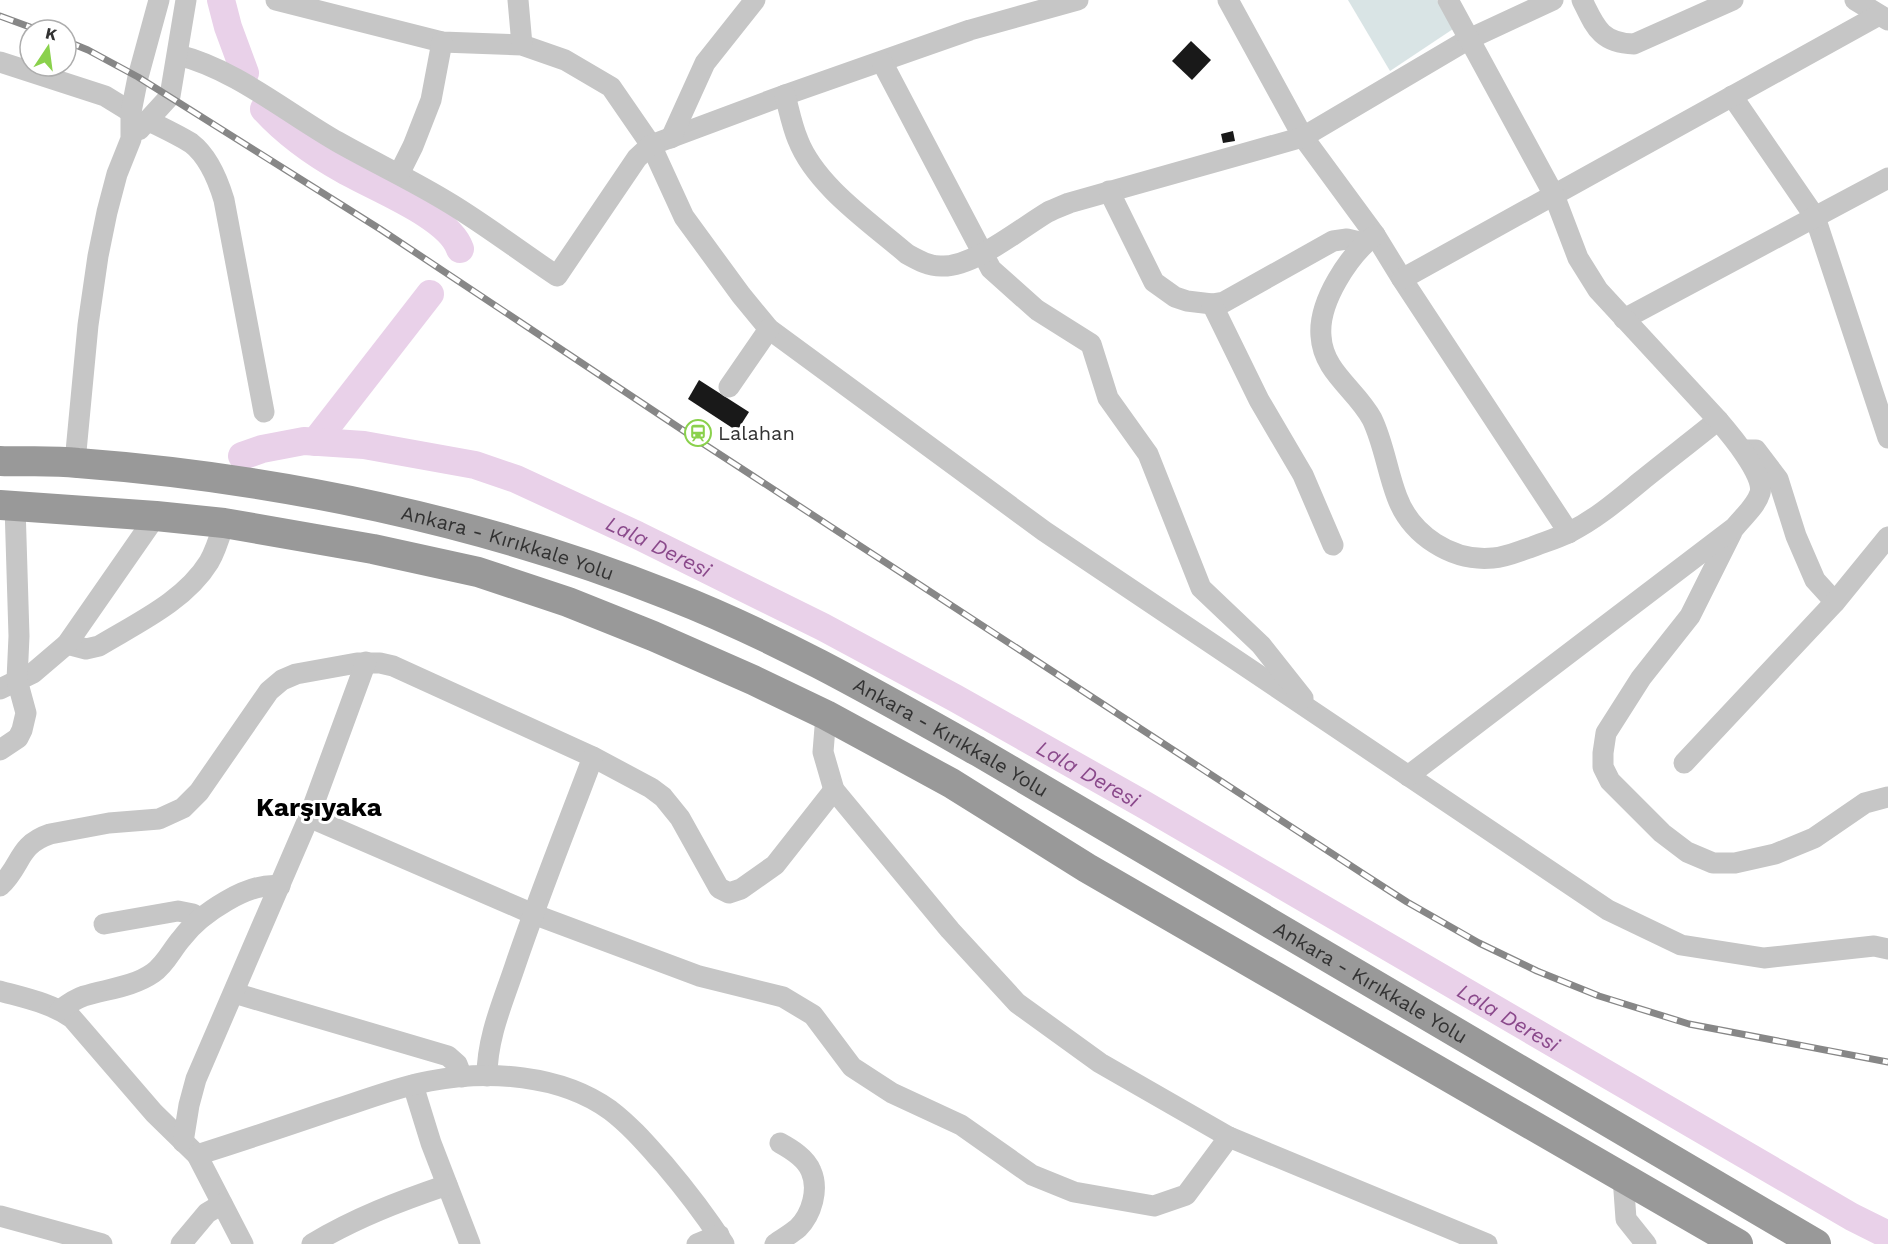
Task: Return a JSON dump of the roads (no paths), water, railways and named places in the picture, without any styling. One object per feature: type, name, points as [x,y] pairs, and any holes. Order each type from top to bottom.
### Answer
[{"type":"highway","name":"Ankara - Kırıkkale Yolu","points":[[0,461],[75,462],[173,472],[289,489],[386,509],[485,534],[582,563],[670,595],[759,634],[859,684],[979,752],[1816,1244]]},
{"type":"highway","name":"Ankara - Kırıkkale Yolu","points":[[7,506],[224,523],[374,549],[478,572],[568,602],[753,680],[826,715],[951,783],[1087,868],[1738,1244]]},
{"type":"street","points":[[75,462],[88,325],[98,256],[117,174],[140,116],[138,76],[159,0]]},
{"type":"street","points":[[140,116],[170,96],[186,0]]},
{"type":"street","points":[[276,0],[442,42],[522,45],[565,60],[610,87],[661,141],[684,217],[769,329],[1044,531],[1608,910],[1682,945],[1764,958],[1874,946],[1888,949]]},
{"type":"street","points":[[518,0],[522,45]]},
{"type":"street","points":[[661,141],[705,63],[755,0]]},
{"type":"street","points":[[178,55],[221,70],[338,142],[452,205],[557,276],[637,158],[661,141],[970,30],[1078,0]]},
{"type":"street","points":[[1228,0],[1303,137],[1370,239],[1402,279],[1569,533]]},
{"type":"street","points":[[1408,776],[1735,527],[1756,503],[1761,489],[1756,473],[1718,420],[1598,290],[1578,258],[1554,195],[1448,0]]},
{"type":"street","points":[[785,95],[798,141],[823,179],[838,195],[907,254],[919,261],[952,266],[983,253],[1050,211],[1069,203],[1303,137],[1469,39],[1553,0]]},
{"type":"street","points":[[1582,0],[1597,30],[1606,38],[1620,44],[1634,44],[1733,0]]},
{"type":"street","points":[[1855,0],[1884,17]]},
{"type":"street","points":[[1402,279],[1732,96],[1884,17]]},
{"type":"street","points":[[399,174],[413,146],[430,100],[442,42]]},
{"type":"street","points":[[0,62],[105,96],[192,144],[202,156],[216,178],[224,200],[264,412]]},
{"type":"street","points":[[882,62],[991,269],[1037,310],[1090,344],[1108,398],[1148,454],[1201,588],[1261,645],[1314,713]]},
{"type":"street","points":[[1732,96],[1815,217],[1888,438]]},
{"type":"street","points":[[1624,319],[1888,178]]},
{"type":"street","points":[[1108,191],[1154,282],[1181,299],[1199,304],[1224,302],[1333,242],[1347,239],[1370,239]]},
{"type":"street","points":[[1370,239],[1351,257],[1340,275],[1324,312],[1320,335],[1324,356],[1334,373],[1348,387],[1371,419],[1385,451],[1396,496],[1404,512],[1418,530],[1434,543],[1452,552],[1471,557],[1491,558],[1507,556],[1569,533],[1603,512],[1718,420]]},
{"type":"street","points":[[1212,304],[1259,400],[1303,476],[1333,545]]},
{"type":"street","points":[[729,387],[769,329]]},
{"type":"street","points":[[1741,450],[1756,450],[1778,479],[1796,536],[1815,580],[1835,602]]},
{"type":"street","points":[[0,750],[18,738],[26,713],[9,684],[19,624],[7,506]]},
{"type":"street","points":[[9,684],[33,673],[67,644],[156,516]]},
{"type":"street","points":[[67,644],[86,649],[99,646],[173,599],[209,562],[224,523]]},
{"type":"street","points":[[1735,527],[1690,616],[1641,678],[1606,733],[1603,767],[1610,781],[1662,833],[1687,852],[1713,863],[1736,863],[1775,854],[1814,838],[1864,803],[1888,797]]},
{"type":"street","points":[[1684,763],[1835,602],[1888,537]]},
{"type":"street","points":[[0,886],[14,870],[26,848],[40,837],[109,823],[159,819],[183,807],[199,792],[269,691],[282,680],[296,674],[366,662],[393,666],[593,757],[645,784],[663,797],[680,818],[720,888],[729,893],[738,891],[775,865],[834,790]]},
{"type":"street","points":[[190,1149],[189,1105],[196,1079],[309,817],[366,662]]},
{"type":"street","points":[[826,715],[823,752],[834,790],[950,930],[1017,1003],[1100,1063],[1229,1137],[1487,1244]]},
{"type":"street","points":[[487,1076],[492,1032],[533,914],[593,757]]},
{"type":"street","points":[[309,817],[533,914],[699,976],[783,997],[813,1015],[852,1067],[892,1093],[962,1125],[1032,1175],[1074,1192],[1154,1206],[1186,1194],[1229,1137]]},
{"type":"street","points":[[60,1010],[84,996],[148,977],[164,963],[181,938],[200,919],[226,901],[264,886],[280,886]]},
{"type":"street","points":[[104,924],[178,911],[186,911],[200,919]]},
{"type":"street","points":[[0,991],[60,1010],[72,1018],[154,1113],[190,1149],[243,1244]]},
{"type":"street","points":[[234,993],[447,1056],[457,1064],[462,1077]]},
{"type":"street","points":[[190,1149],[413,1084],[487,1076],[553,1084],[577,1092],[608,1109],[636,1132],[692,1197],[721,1240],[697,1244]]},
{"type":"street","points":[[413,1084],[431,1143],[470,1244]]},
{"type":"street","points":[[775,1244],[797,1229],[804,1221],[813,1202],[814,1192],[811,1170],[799,1156],[780,1143]]},
{"type":"street","points":[[1623,1177],[1626,1219],[1646,1244]]},
{"type":"street","points":[[312,1244],[353,1221],[391,1204],[447,1185]]},
{"type":"street","points":[[182,1244],[207,1213],[222,1204]]},
{"type":"street","points":[[0,1216],[102,1244]]},
{"type":"waterway","points":[[221,0],[245,73]]},
{"type":"waterway","points":[[264,109],[291,135],[322,157],[427,214],[442,225],[460,249]]},
{"type":"waterway","points":[[315,442],[430,294]]},
{"type":"waterway","name":"Lala Deresi","points":[[242,456],[262,449],[304,441],[364,445],[475,465],[516,479],[637,535],[823,627],[955,698],[1143,804],[1852,1217],[1888,1235]]},
{"type":"railway","points":[[0,16],[18,23]]},
{"type":"railway","points":[[78,46],[138,77],[380,229],[690,435],[1365,875],[1479,943],[1537,971],[1599,996],[1689,1024],[1888,1062]]},
{"type":"place","name":"Lalahan","points":[[698,433]]},
{"type":"district","name":"Karşıyaka","points":[[319,807]]}]
